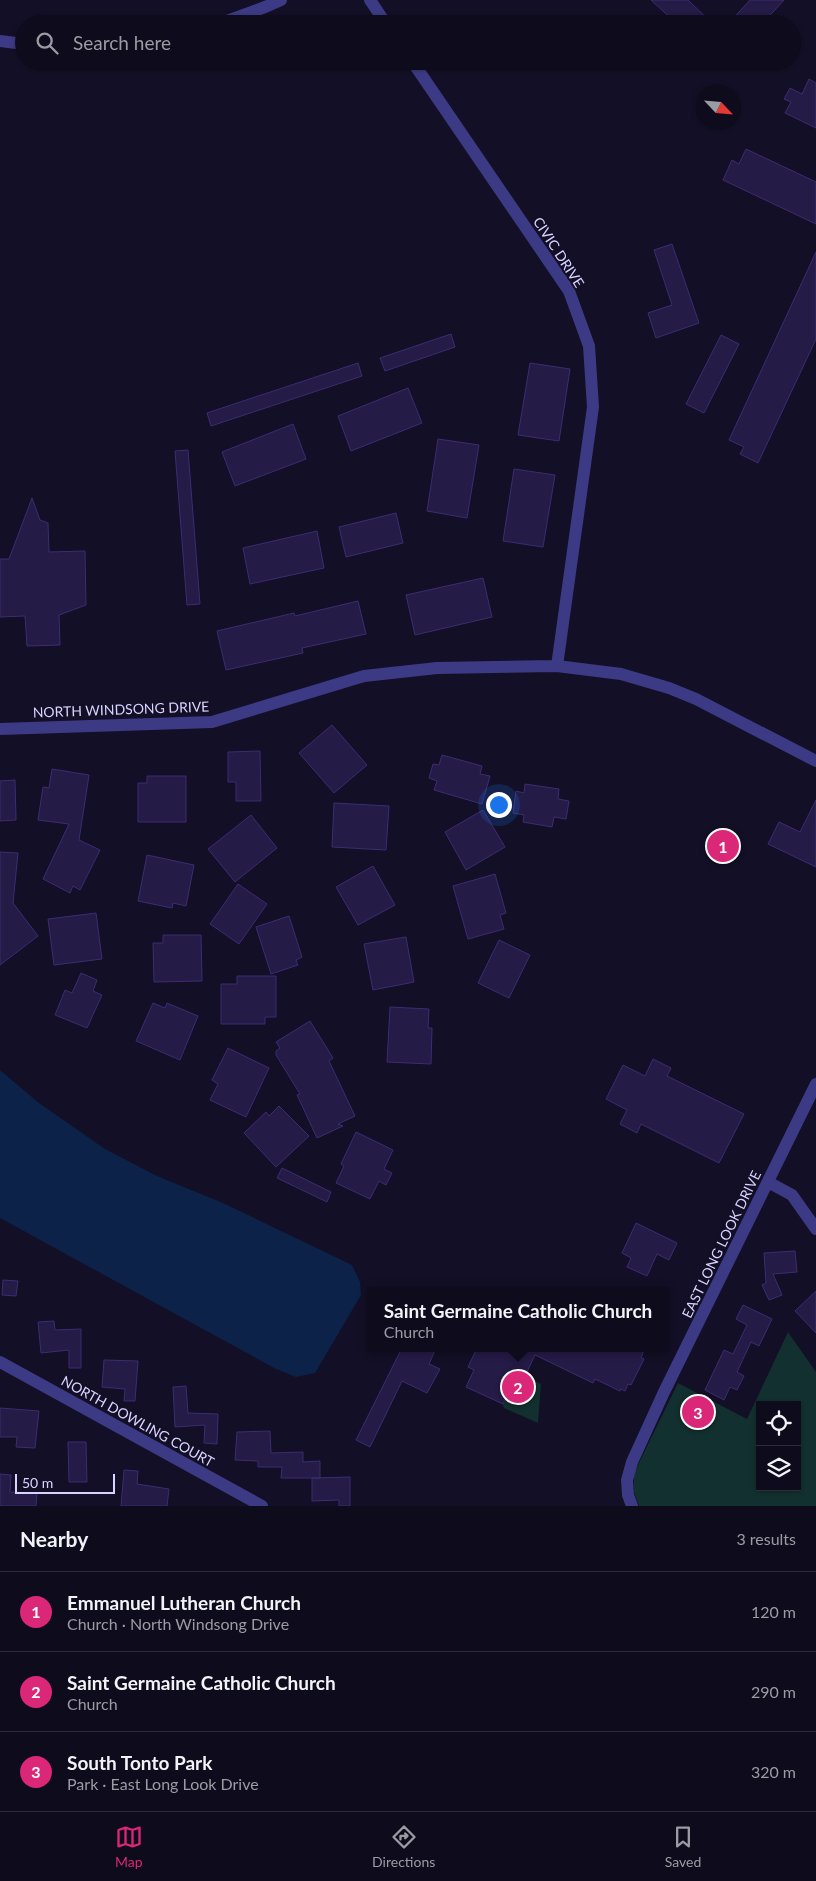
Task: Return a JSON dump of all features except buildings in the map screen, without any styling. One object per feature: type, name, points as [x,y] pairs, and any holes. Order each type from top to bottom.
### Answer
[{"type":"street","points":[[245,15],[281,0]]},
{"type":"street","points":[[370,0],[380,15]]},
{"type":"street","points":[[0,41],[15,43]]},
{"type":"street","name":"CIVIC DRIVE","points":[[418,70],[570,291],[590,346],[593,407],[557,666]]},
{"type":"street","name":"NORTH WINDSONG DRIVE","points":[[0,729],[212,722],[364,676],[437,668],[557,666],[621,674],[669,688],[696,699],[816,761]]},
{"type":"street","name":"EAST LONG LOOK DRIVE","points":[[632,1506],[628,1486],[632,1462],[664,1392],[816,1084]]},
{"type":"street","points":[[768,1182],[792,1195],[816,1229]]},
{"type":"street","name":"NORTH DOWLING COURT","points":[[0,1362],[262,1506]]},
{"type":"green space","points":[[788,1332],[816,1372],[816,1506],[639,1506],[634,1492],[634,1473],[678,1383],[747,1419]]},
{"type":"green space","points":[[526,1376],[541,1384],[538,1423],[504,1408],[503,1405],[508,1394],[515,1397]]},
{"type":"water","points":[[0,1070],[39,1103],[105,1149],[157,1176],[223,1203],[352,1265],[360,1282],[361,1295],[315,1373],[296,1377],[276,1369],[0,1218]]},
{"type":"place","name":"Emmanuel Lutheran Church","points":[[723,846]]},
{"type":"place","name":"Saint Germaine Catholic Church","points":[[518,1387]]},
{"type":"place","name":"South Tonto Park","points":[[698,1412]]}]
